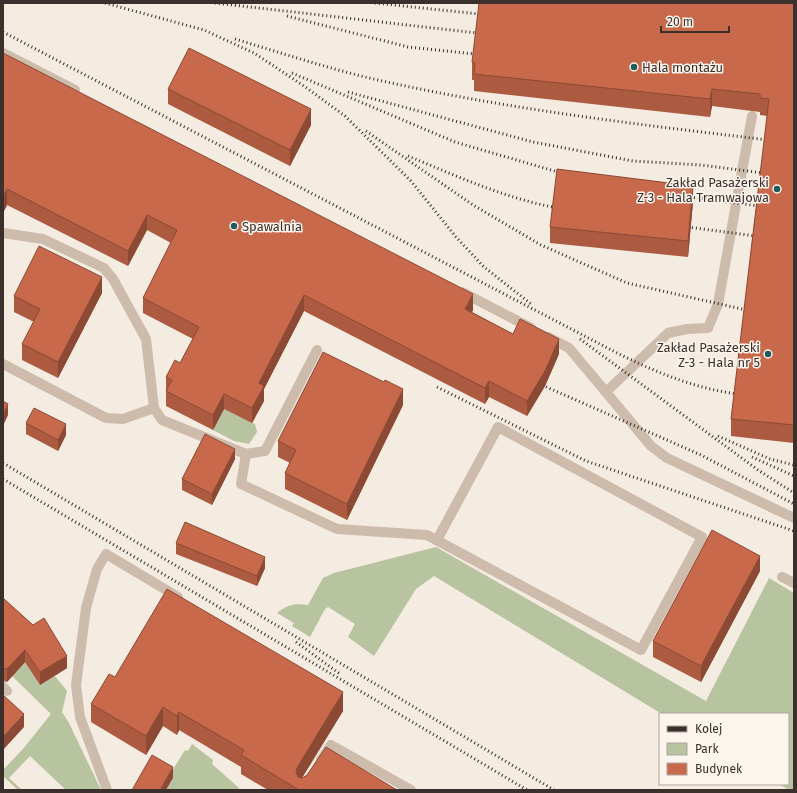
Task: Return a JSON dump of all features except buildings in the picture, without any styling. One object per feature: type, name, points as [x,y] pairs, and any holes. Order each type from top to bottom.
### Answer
[{"type":"lane","points":[[3,53],[86,96]]},
{"type":"lane","points":[[606,392],[668,333],[687,329],[708,328],[718,304],[752,116]]},
{"type":"lane","points":[[3,233],[43,239],[104,268],[113,279],[146,339],[154,408],[162,420],[246,454],[266,451],[317,350]]},
{"type":"lane","points":[[450,286],[569,348],[651,446],[667,458],[794,518]]},
{"type":"lane","points":[[3,364],[106,418],[123,418],[154,408]]},
{"type":"lane","points":[[246,454],[241,484],[337,529],[427,536],[437,540],[641,650],[702,537],[498,427],[437,540]]},
{"type":"lane","points":[[107,790],[80,717],[76,685],[86,608],[97,569],[106,554],[185,601]]},
{"type":"lane","points":[[782,577],[794,583]]},
{"type":"lane","points":[[314,771],[331,745],[411,790]]},
{"type":"green space","points":[[224,409],[255,424],[257,432],[249,444],[234,441],[213,430]]},
{"type":"green space","points":[[436,547],[706,701],[769,578],[794,593],[794,790],[789,790],[781,785],[789,785],[789,713],[660,713],[434,576],[416,589],[374,656],[348,637],[355,624],[328,607],[325,609],[310,637],[292,626],[294,623],[277,613],[292,605],[308,605],[323,578],[334,573]]},
{"type":"green space","points":[[28,633],[40,685],[55,676],[67,691],[62,712],[69,723],[101,790],[66,790],[30,756],[9,778],[22,790],[18,790],[3,776],[3,770],[23,749],[51,714],[12,676]]},
{"type":"green space","points":[[192,744],[213,760],[212,764],[239,788],[239,790],[166,790],[173,778],[169,776],[185,750],[188,751]]},
{"type":"railway","points":[[105,3],[204,30],[254,53],[304,86],[345,116],[411,181],[456,237],[484,267],[531,304]]},
{"type":"railway","points":[[215,3],[477,33]]},
{"type":"railway","points":[[375,3],[479,14]]},
{"type":"railway","points":[[287,16],[408,47],[475,54]]},
{"type":"railway","points":[[3,32],[619,354],[680,380],[728,393],[745,395]]},
{"type":"railway","points":[[235,39],[316,64],[365,77],[471,99],[579,116],[794,143]]},
{"type":"railway","points":[[292,73],[455,142],[568,175]]},
{"type":"railway","points":[[348,92],[533,142],[633,161],[701,165],[794,177]]},
{"type":"railway","points":[[366,131],[473,205],[541,245],[627,283],[755,312]]},
{"type":"railway","points":[[408,156],[465,180],[504,194],[563,209]]},
{"type":"railway","points":[[682,196],[767,207]]},
{"type":"railway","points":[[680,226],[763,237]]},
{"type":"railway","points":[[580,339],[758,470],[794,493]]},
{"type":"railway","points":[[535,382],[701,455],[794,504]]},
{"type":"railway","points":[[437,387],[586,461],[794,531]]},
{"type":"railway","points":[[718,436],[770,459],[794,465]]},
{"type":"railway","points":[[752,457],[794,476]]},
{"type":"railway","points":[[3,463],[554,790]]},
{"type":"railway","points":[[3,479],[527,790]]},
{"type":"railway","points":[[296,642],[340,674]]},
{"type":"place","name":"Hala montażu","points":[[634,67]]},
{"type":"place","name":"Zakład Pasażerski Z-3 - Hala Tramwajowa","points":[[777,189]]},
{"type":"place","name":"Spawalnia","points":[[234,226]]},
{"type":"place","name":"Zakład Pasażerski Z-3 - Hala nr 5","points":[[768,354]]}]
